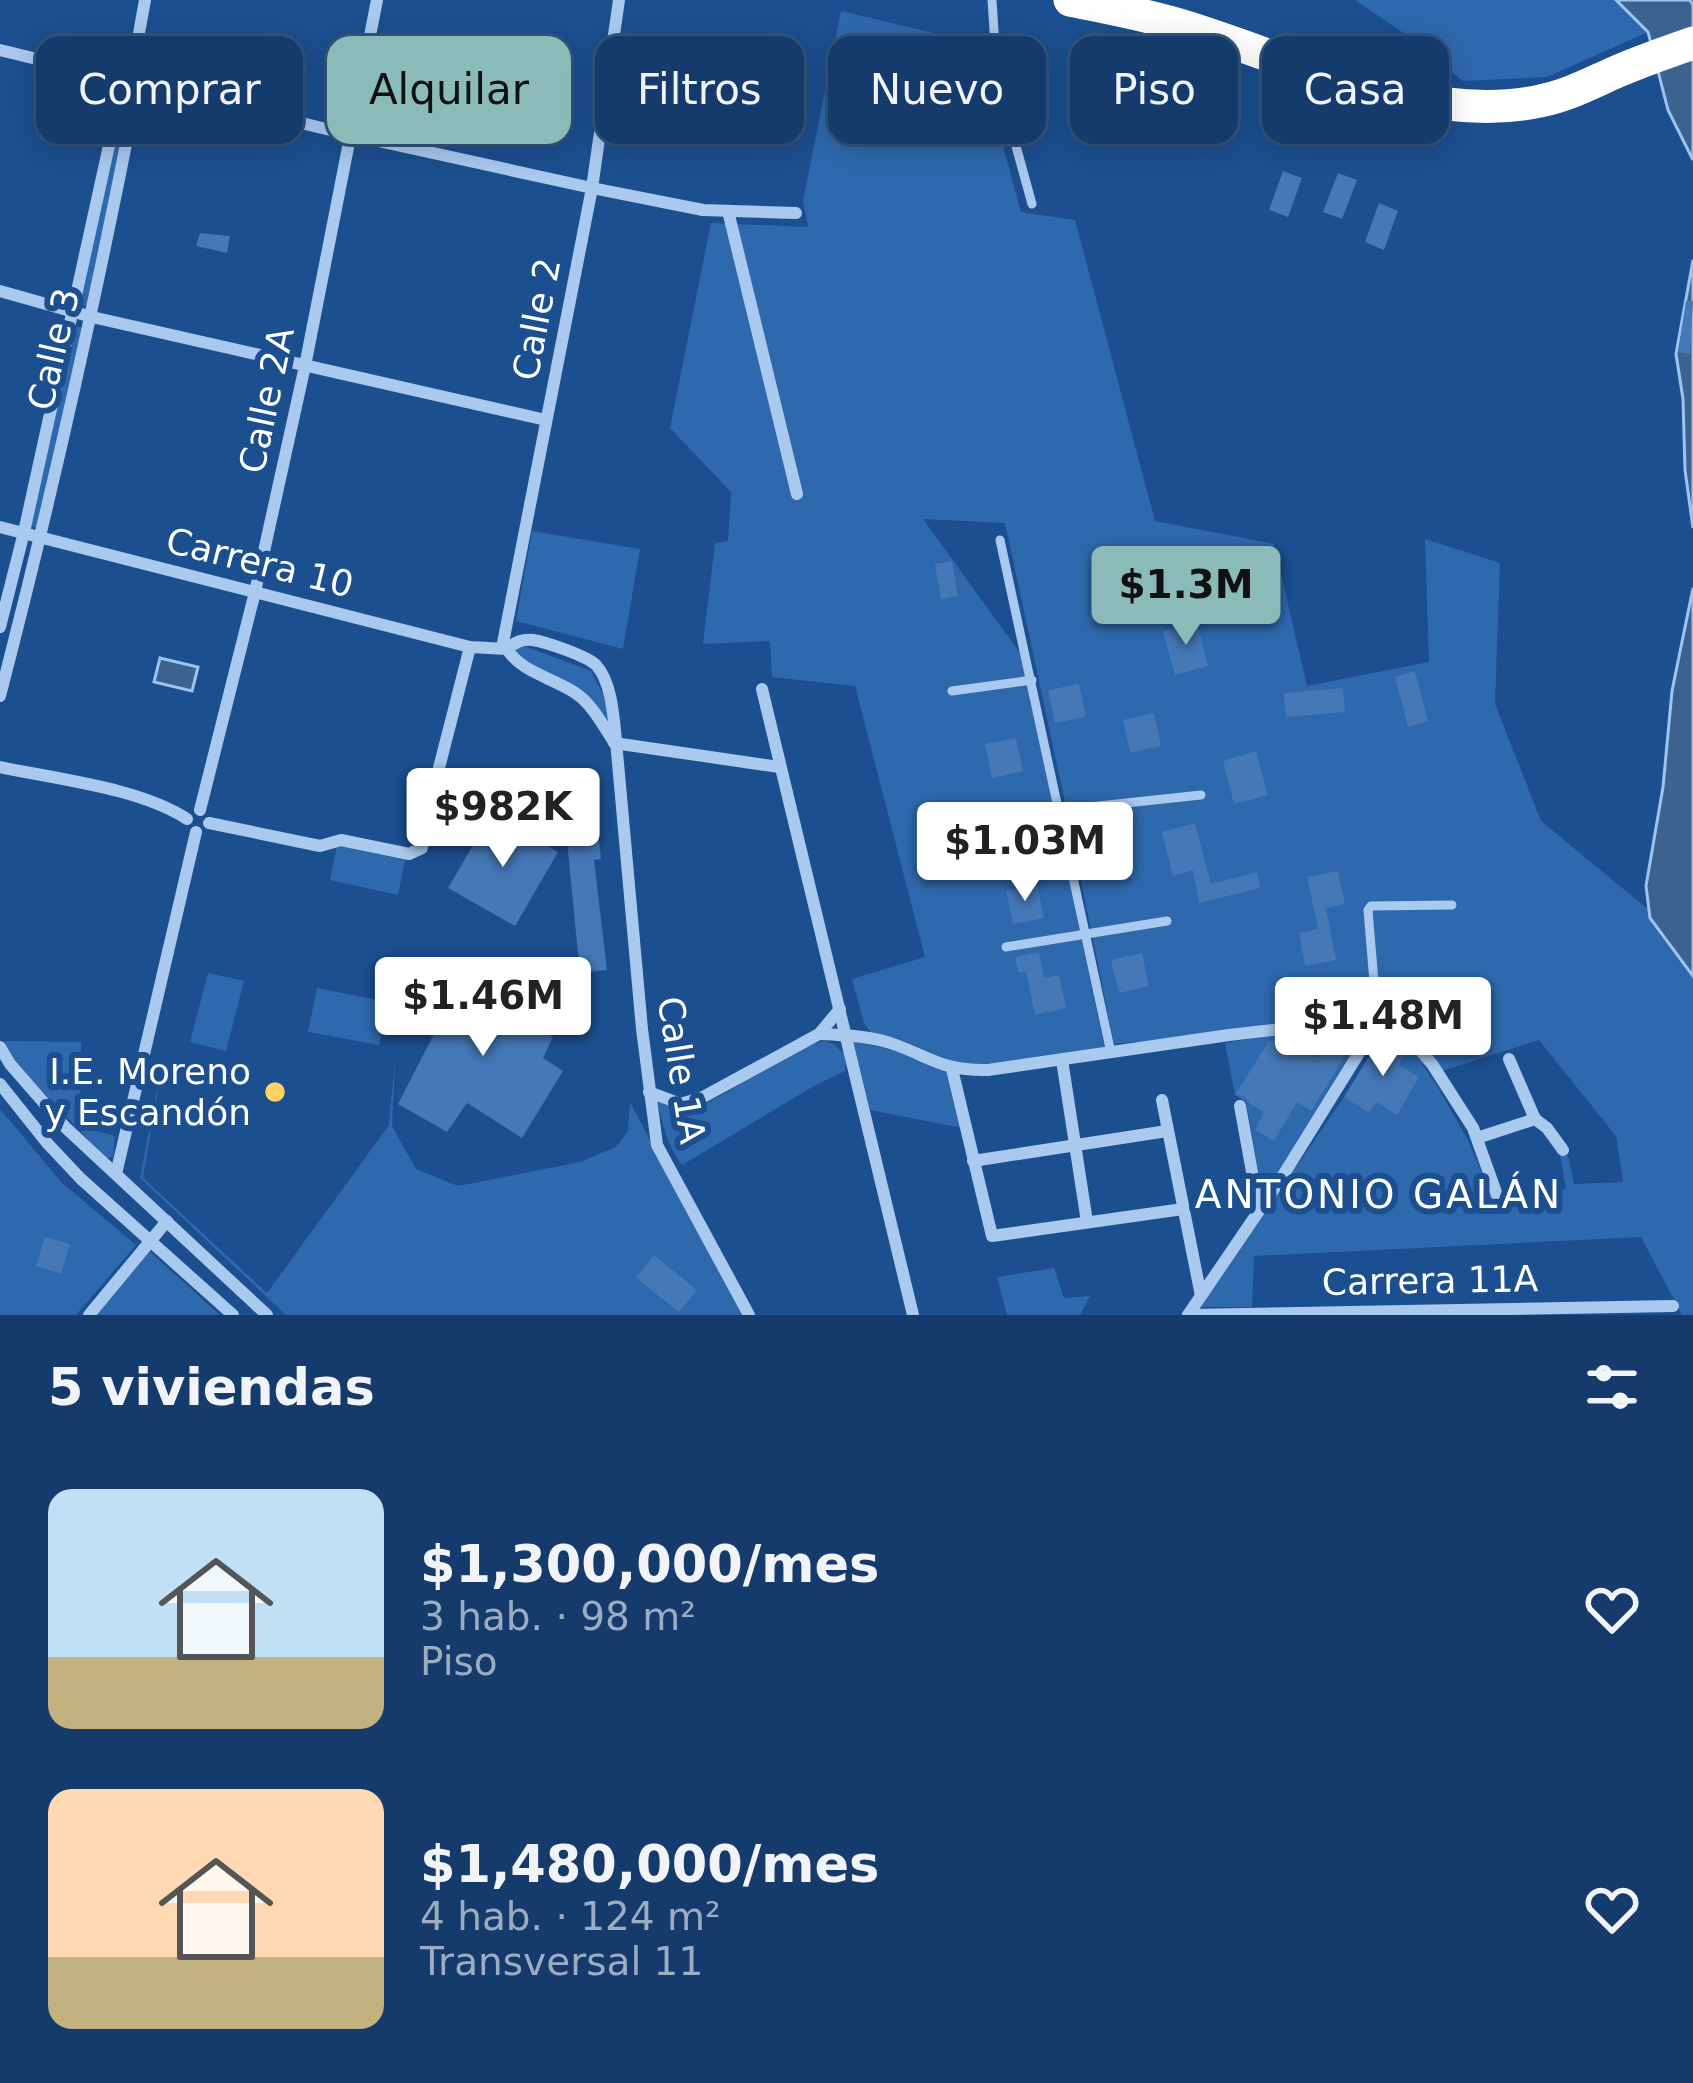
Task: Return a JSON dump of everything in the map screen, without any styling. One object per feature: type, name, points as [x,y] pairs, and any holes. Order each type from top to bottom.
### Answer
[{"type":"highway","points":[[1070,0],[1184,26],[1323,75],[1419,100],[1486,106],[1538,102],[1693,43]]},
{"type":"street","name":"Calle 3","points":[[138,36],[145,0]]},
{"type":"street","name":"Calle 2A","points":[[370,36],[377,0]]},
{"type":"street","name":"Calle 2","points":[[505,648],[592,188],[619,0]]},
{"type":"street","points":[[0,50],[36,59]]},
{"type":"street","name":"Calle 3","points":[[0,627],[110,144]]},
{"type":"street","name":"Calle 3","points":[[0,696],[7,643],[41,536],[92,316],[126,144]]},
{"type":"street","name":"Calle 2A","points":[[200,810],[255,592],[349,144]]},
{"type":"street","points":[[392,144],[703,210],[796,213]]},
{"type":"street","points":[[98,198],[115,200]]},
{"type":"street","points":[[728,211],[797,494]]},
{"type":"street","points":[[0,291],[546,420]]},
{"type":"street","points":[[50,417],[68,420]]},
{"type":"street","name":"Carrera 10","points":[[0,527],[470,647],[505,648],[516,641],[536,640],[597,666],[612,704],[614,742]]},
{"type":"street","points":[[209,823],[320,845],[341,840],[409,854],[422,848],[430,799],[470,647]]},
{"type":"street","points":[[505,648],[524,666],[585,701],[614,742],[779,767]]},
{"type":"street","points":[[762,689],[913,1315]]},
{"type":"street","name":"Calle 1A","points":[[614,742],[657,1145],[749,1315]]},
{"type":"street","points":[[0,767],[134,796],[187,819]]},
{"type":"street","points":[[206,812],[209,823],[202,832],[190,830],[189,813],[206,812]]},
{"type":"street","points":[[116,1174],[196,832]]},
{"type":"street","points":[[649,1092],[681,1104],[703,1097],[819,1034],[840,1009]]},
{"type":"street","points":[[819,1034],[891,1043],[952,1070],[988,1070],[1378,1018],[1406,1034],[1432,1064],[1477,1138],[1497,1195]]},
{"type":"street","points":[[1188,1315],[1378,1018]]},
{"type":"street","points":[[0,1047],[65,1127],[267,1315]]},
{"type":"street","points":[[1509,1059],[1535,1119],[1563,1150]]},
{"type":"street","points":[[1062,1060],[1088,1222]]},
{"type":"street","points":[[952,1070],[992,1236],[1183,1209]]},
{"type":"street","points":[[0,1084],[81,1178],[233,1315]]},
{"type":"street","points":[[1162,1100],[1201,1296]]},
{"type":"street","points":[[1240,1106],[1259,1210]]},
{"type":"street","points":[[1477,1138],[1535,1119]]},
{"type":"street","points":[[974,1161],[1167,1131]]},
{"type":"street","points":[[89,1315],[167,1221]]},
{"type":"street","name":"Carrera 11A","points":[[1188,1315],[1673,1306]]},
{"type":"lane","points":[[992,0],[997,77],[1033,204]]},
{"type":"lane","points":[[1000,540],[1111,1053]]},
{"type":"lane","points":[[952,691],[1032,680]]},
{"type":"lane","points":[[976,819],[1201,795]]},
{"type":"lane","points":[[1378,1018],[1368,910],[1371,906],[1452,905]]},
{"type":"lane","points":[[1006,947],[1167,921]]},
{"type":"shaded area","points":[[1355,0],[1616,0],[1648,32],[1547,77],[1463,81],[1449,70],[1449,36],[1402,32]]},
{"type":"shaded area","points":[[1616,0],[1690,0],[1693,5],[1693,160],[1668,110],[1648,32]]},
{"type":"shaded area","points":[[841,11],[934,36],[836,36]]},
{"type":"shaded area","points":[[828,76],[828,144],[1002,144],[1021,212],[1075,220],[1155,521],[1274,544],[1307,686],[1429,662],[1425,539],[1500,563],[1495,704],[1541,821],[1649,910],[1693,976],[1693,1315],[1682,1315],[1641,1237],[1254,1256],[1252,1307],[1200,1307],[1383,1034],[1417,1056],[1437,1086],[1468,1140],[1494,1202],[1566,1189],[1560,1155],[1568,1155],[1574,1184],[1623,1182],[1616,1136],[1539,1040],[1442,1071],[1410,1028],[1367,1009],[1114,1044],[1005,523],[923,519],[1020,653],[1105,1049],[978,1065],[873,1036],[864,1023],[852,979],[925,957],[855,686],[772,677],[770,641],[703,644],[715,543],[728,541],[731,492],[670,428],[711,223],[808,227],[803,201]]},
{"type":"shaded area","points":[[110,144],[127,144],[89,307],[78,303]]},
{"type":"shaded area","points":[[1693,260],[1693,528],[1676,354]]},
{"type":"shaded area","points":[[74,326],[84,328],[39,528],[28,526]]},
{"type":"shaded area","points":[[532,531],[640,549],[623,649],[516,621]]},
{"type":"shaded area","points":[[1693,588],[1693,976],[1650,918],[1646,886],[1663,787],[1672,691]]},
{"type":"shaded area","points":[[516,643],[591,671],[607,702],[609,728],[590,700],[513,655]]},
{"type":"shaded area","points":[[160,658],[198,667],[192,691],[154,682]]},
{"type":"shaded area","points":[[337,845],[405,860],[398,895],[330,880]]},
{"type":"shaded area","points":[[208,973],[244,981],[226,1051],[190,1042]]},
{"type":"shaded area","points":[[317,988],[388,1002],[379,1045],[308,1032]]},
{"type":"shaded area","points":[[1360,1028],[1365,1032],[1263,1195],[1246,1102],[1235,1095],[1225,1043]]},
{"type":"shaded area","points":[[4,1041],[81,1042],[80,1126],[115,1136],[113,1157],[106,1158],[14,1062]]},
{"type":"shaded area","points":[[825,1041],[846,1056],[845,1071],[682,1165],[669,1142],[657,1101],[681,1112],[693,1109],[790,1054]]},
{"type":"shaded area","points":[[853,1041],[947,1071],[962,1128],[870,1110]]},
{"type":"shaded area","points":[[165,1048],[143,1178],[267,1293],[389,1125],[395,1059],[392,1126],[416,1169],[458,1186],[580,1162],[616,1147],[628,1131],[630,1102],[742,1315],[286,1315],[140,1178]]},
{"type":"shaded area","points":[[0,1109],[62,1183],[136,1245],[76,1315],[0,1315]]},
{"type":"shaded area","points":[[149,1251],[220,1315],[93,1315]]},
{"type":"shaded area","points":[[1054,1268],[1064,1298],[1090,1296],[1080,1315],[1007,1315],[997,1277]]},
{"type":"building","points":[[1283,171],[1302,178],[1288,217],[1269,210]]},
{"type":"building","points":[[1338,173],[1357,180],[1342,219],[1323,212]]},
{"type":"building","points":[[1379,203],[1398,211],[1384,250],[1365,242]]},
{"type":"building","points":[[200,233],[230,236],[227,253],[196,246]]},
{"type":"building","points":[[1686,301],[1693,301],[1690,354],[1678,352]]},
{"type":"building","points":[[952,561],[958,596],[941,599],[935,564]]},
{"type":"building","points":[[1197,622],[1208,666],[1175,675],[1163,631]]},
{"type":"building","points":[[1415,671],[1428,721],[1408,727],[1395,677]]},
{"type":"building","points":[[1079,684],[1086,717],[1055,723],[1048,690]]},
{"type":"building","points":[[1343,688],[1345,712],[1286,717],[1284,693]]},
{"type":"building","points":[[1154,713],[1161,746],[1130,753],[1123,720]]},
{"type":"building","points":[[1016,738],[1023,771],[992,778],[985,744]]},
{"type":"building","points":[[1256,751],[1268,795],[1234,804],[1223,761]]},
{"type":"building","points":[[593,787],[601,859],[594,860],[607,970],[580,973],[562,791]]},
{"type":"building","points":[[492,813],[558,852],[515,926],[448,888]]},
{"type":"building","points":[[1195,823],[1211,884],[1257,872],[1260,888],[1199,903],[1193,870],[1173,876],[1162,832]]},
{"type":"building","points":[[1121,830],[1128,862],[1097,869],[1090,836]]},
{"type":"building","points":[[1338,871],[1345,904],[1326,908],[1336,960],[1305,966],[1299,933],[1318,929],[1307,877]]},
{"type":"building","points":[[1037,884],[1044,918],[1013,924],[1006,891]]},
{"type":"building","points":[[1039,952],[1044,978],[1059,975],[1066,1008],[1035,1015],[1026,971],[1019,973],[1015,957]]},
{"type":"building","points":[[1142,953],[1149,986],[1119,993],[1111,960]]},
{"type":"building","points":[[444,960],[552,1023],[546,1033],[553,1037],[543,1058],[563,1071],[522,1138],[467,1103],[447,1132],[398,1104],[455,993],[435,981]]},
{"type":"building","points":[[1328,1034],[1350,1048],[1311,1111],[1297,1102],[1274,1141],[1255,1130],[1264,1112],[1235,1095],[1269,1041],[1286,1039],[1314,1057]]},
{"type":"building","points":[[1383,1034],[1407,1051],[1399,1065],[1419,1077],[1397,1115],[1376,1102],[1369,1113],[1344,1097]]},
{"type":"building","points":[[45,1237],[70,1244],[61,1274],[36,1266]]},
{"type":"building","points":[[654,1255],[697,1290],[679,1312],[636,1278]]},
{"type":"place","name":"I.E. Moreno y Escandón","points":[[275,1092]]},
{"type":"district","name":"ANTONIO GALÁN","points":[[1379,1194]]}]
